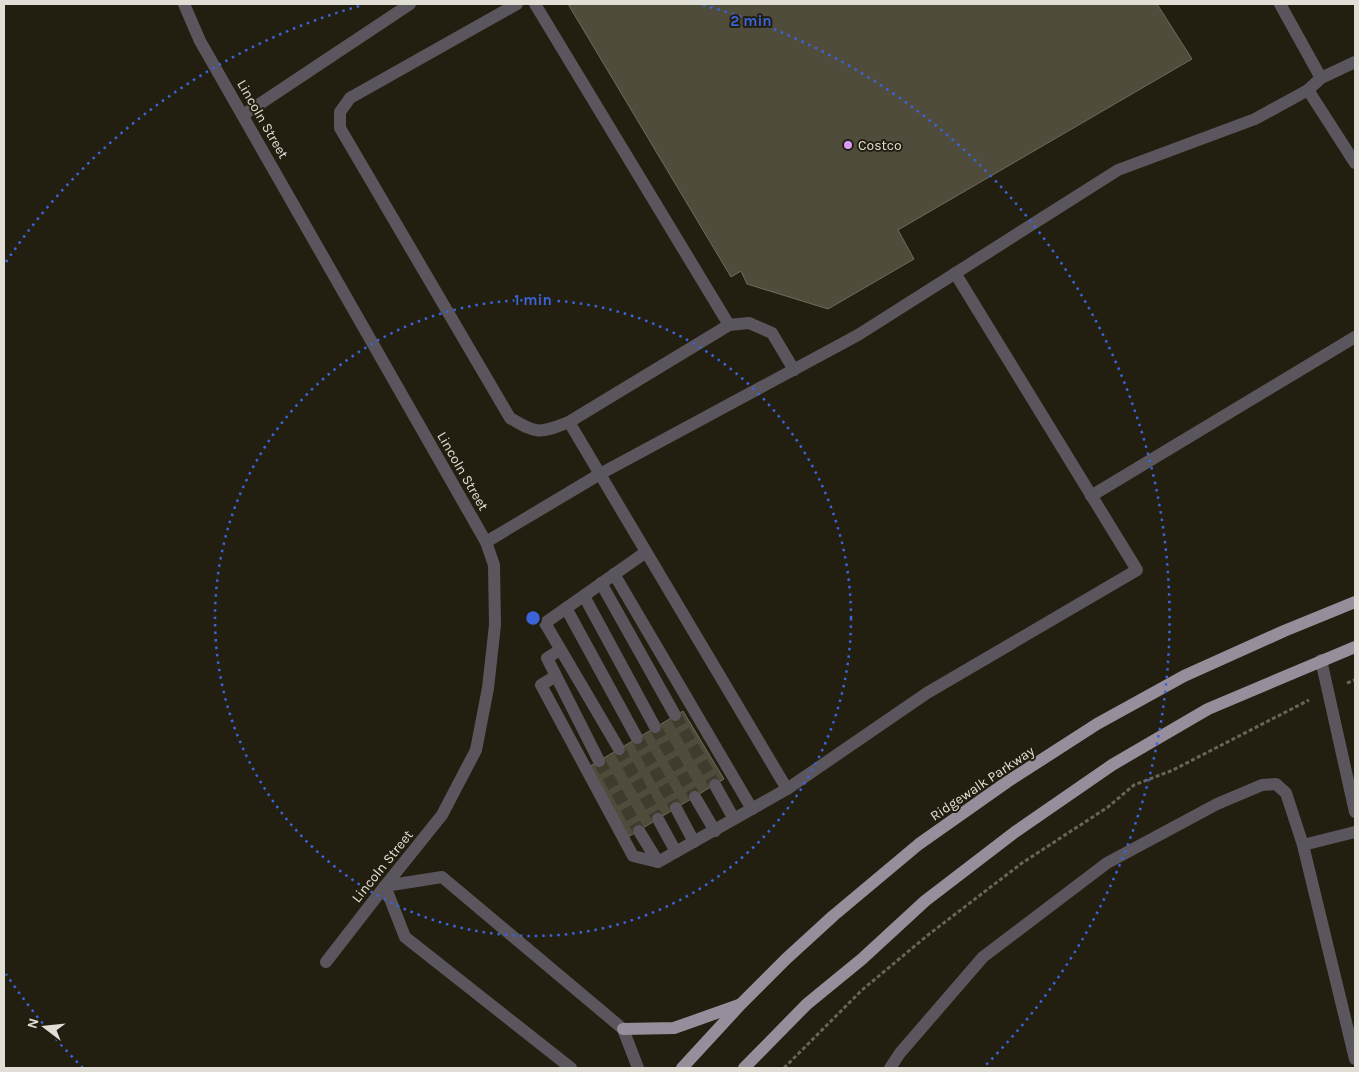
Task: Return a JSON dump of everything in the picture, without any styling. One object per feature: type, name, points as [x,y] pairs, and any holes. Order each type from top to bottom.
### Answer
[{"type":"main road","name":"Ridgewalk Parkway","points":[[682,1068],[741,1004],[815,932],[919,844],[1007,782],[1097,724],[1184,676],[1284,631],[1355,602]]},
{"type":"main road","points":[[744,1068],[807,1004],[862,959],[925,902],[1015,832],[1112,765],[1208,709],[1355,646]]},
{"type":"main road","points":[[623,1029],[674,1028],[741,1004]]},
{"type":"street","name":"Lincoln Street","points":[[184,4],[200,41],[486,542],[494,564],[495,625],[488,688],[476,750],[442,815],[326,962]]},
{"type":"street","points":[[243,115],[410,4]]},
{"type":"street","points":[[516,4],[350,98],[340,112],[340,128],[510,418],[526,428],[542,432],[569,422],[729,325],[749,323],[772,333],[794,370]]},
{"type":"street","points":[[535,4],[729,325]]},
{"type":"street","points":[[1280,4],[1321,78]]},
{"type":"street","points":[[486,542],[600,474],[858,335],[1118,170],[1255,119],[1308,90],[1321,78],[1355,62]]},
{"type":"street","points":[[1308,90],[1355,163]]},
{"type":"street","points":[[556,676],[541,685],[633,856],[658,862],[787,789],[927,693],[1137,570],[955,273]]},
{"type":"street","points":[[1092,496],[1355,337]]},
{"type":"street","points":[[569,422],[787,789]]},
{"type":"street","points":[[619,749],[544,623],[646,552]]},
{"type":"street","points":[[614,574],[752,809]]},
{"type":"street","points":[[601,583],[675,715]]},
{"type":"street","points":[[584,596],[655,727]]},
{"type":"street","points":[[566,608],[637,738]]},
{"type":"street","points":[[560,650],[547,658],[599,761]]},
{"type":"street","points":[[1321,660],[1355,812]]},
{"type":"street","points":[[890,1068],[900,1053],[983,957],[1107,863],[1217,804],[1262,784],[1276,784],[1286,793],[1303,845],[1355,1059]]},
{"type":"street","points":[[715,785],[734,819]]},
{"type":"street","points":[[695,797],[715,831]]},
{"type":"street","points":[[676,808],[694,842]]},
{"type":"street","points":[[658,819],[676,852]]},
{"type":"street","points":[[639,830],[658,862]]},
{"type":"street","points":[[1303,845],[1355,832]]},
{"type":"street","points":[[571,1068],[405,937],[385,886],[442,877],[623,1029],[638,1068]]},
{"type":"path","points":[[784,1068],[862,990],[928,935],[1022,863],[1108,808],[1134,785],[1173,770],[1328,691],[1355,680]]},
{"type":"building","name":"Costco","points":[[568,4],[1157,4],[1192,59],[898,230],[914,259],[828,309],[747,284],[741,271],[731,277]]},
{"type":"building","points":[[683,711],[724,779],[628,837],[587,768]]},
{"type":"tunnel","points":[[675,715],[715,785]]},
{"type":"tunnel","points":[[655,727],[695,797]]},
{"type":"tunnel","points":[[637,738],[676,808]]},
{"type":"tunnel","points":[[619,749],[658,819]]},
{"type":"tunnel","points":[[599,761],[639,831]]},
{"type":"place","name":"Costco","points":[[848,145]]}]
